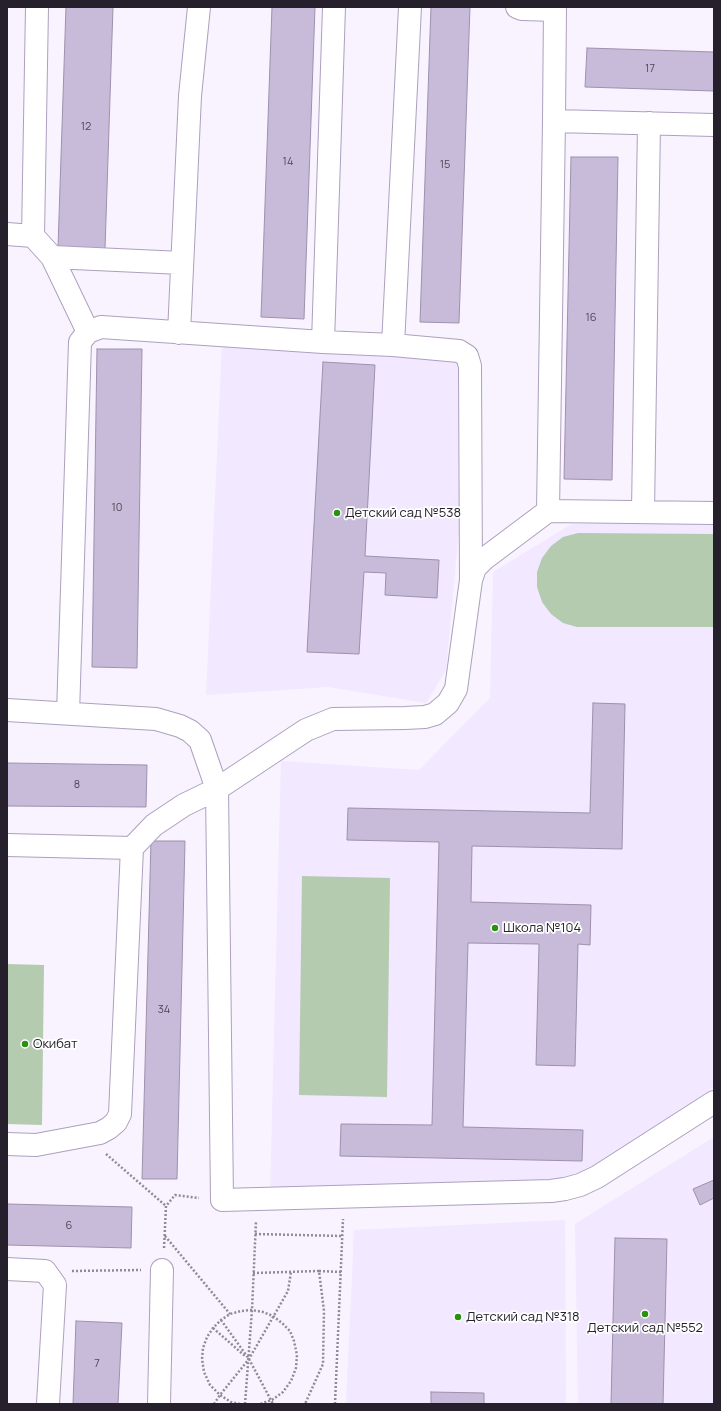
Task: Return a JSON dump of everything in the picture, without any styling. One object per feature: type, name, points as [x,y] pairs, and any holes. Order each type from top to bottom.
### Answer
[{"type":"street","points":[[37,7],[33,236],[52,257],[88,332]]},
{"type":"street","points":[[179,333],[190,96],[199,7]]},
{"type":"street","points":[[323,342],[334,7]]},
{"type":"street","points":[[393,345],[410,7]]},
{"type":"street","points":[[517,7],[522,9],[555,9],[548,511]]},
{"type":"street","points":[[554,121],[714,125]]},
{"type":"street","points":[[643,511],[649,123]]},
{"type":"street","points":[[7,234],[33,236]]},
{"type":"street","points":[[52,257],[182,263]]},
{"type":"street","points":[[7,1144],[36,1145],[100,1133],[116,1122],[120,1114],[132,848],[154,825],[184,805],[217,789],[306,730],[333,719],[420,717],[435,714],[442,709],[453,696],[459,680],[471,580],[470,366],[467,356],[459,351],[393,345],[101,328],[88,332],[80,342],[68,713]]},
{"type":"street","points":[[471,580],[475,568],[484,559],[548,511],[714,513]]},
{"type":"street","points":[[7,710],[156,719],[180,726],[190,731],[200,740],[217,789],[222,1200],[551,1191],[565,1189],[580,1185],[597,1177],[714,1102]]},
{"type":"street","points":[[7,845],[132,848]]},
{"type":"street","points":[[7,1269],[46,1271],[55,1285],[48,1404]]},
{"type":"street","points":[[159,1404],[162,1270]]},
{"type":"path","points":[[100,1133],[101,1145],[106,1154],[166,1206]]},
{"type":"path","points":[[46,1271],[162,1270],[166,1206],[175,1195],[222,1200]]},
{"type":"path","points":[[335,1404],[344,1197]]},
{"type":"path","points":[[245,1404],[252,1310],[257,1199]]},
{"type":"path","points":[[255,1234],[342,1236]]},
{"type":"path","points":[[164,1236],[230,1314]]},
{"type":"path","points":[[253,1273],[319,1271],[341,1272]]},
{"type":"path","points":[[305,1404],[323,1364],[324,1311],[319,1271]]},
{"type":"path","points":[[214,1404],[249,1359],[288,1291],[290,1272]]},
{"type":"path","points":[[240,1404],[231,1402],[220,1395],[210,1385],[204,1372],[202,1359],[203,1348],[207,1337],[221,1320],[230,1314],[252,1310],[273,1316],[290,1331],[297,1355],[296,1368],[291,1381],[283,1392],[272,1400],[260,1404]]},
{"type":"path","points":[[221,1320],[249,1359],[273,1404]]},
{"type":"path","points":[[213,1328],[249,1359]]},
{"type":"shaded area","name":"Детский сад №538","points":[[222,344],[475,356],[446,670],[426,703],[328,687],[206,695]]},
{"type":"shaded area","name":"Школа №104","points":[[714,522],[714,1087],[571,1185],[270,1195],[281,761],[419,770],[490,698],[493,572],[572,524]]},
{"type":"shaded area","name":"Детский сад №552","points":[[714,1137],[714,1404],[578,1404],[575,1224]]},
{"type":"shaded area","name":"Детский сад №318","points":[[565,1220],[566,1404],[346,1404],[354,1230]]},
{"type":"green space","points":[[578,533],[714,534],[714,627],[577,627],[563,623],[551,614],[542,602],[537,587],[537,572],[542,558],[551,546],[563,537]]},
{"type":"green space","points":[[302,876],[390,878],[387,1097],[299,1095]]},
{"type":"green space","name":"Окибат","points":[[7,964],[44,965],[42,1125],[7,1124]]},
{"type":"building","points":[[66,7],[113,7],[105,249],[58,247]]},
{"type":"building","points":[[272,7],[315,7],[304,319],[261,317]]},
{"type":"building","points":[[431,7],[470,7],[459,323],[420,322]]},
{"type":"building","points":[[587,48],[714,52],[714,91],[585,87]]},
{"type":"building","points":[[571,157],[618,157],[612,480],[564,479]]},
{"type":"building","points":[[97,349],[142,349],[137,668],[92,667]]},
{"type":"building","points":[[323,362],[375,365],[365,556],[439,560],[437,598],[385,595],[386,573],[364,572],[359,654],[307,652]]},
{"type":"building","points":[[593,703],[625,704],[622,849],[472,846],[471,902],[591,905],[590,945],[578,944],[575,1066],[536,1065],[539,944],[468,943],[463,1127],[583,1130],[582,1161],[340,1156],[341,1124],[432,1125],[439,842],[347,840],[348,808],[590,813]]},
{"type":"building","points":[[7,763],[147,765],[146,807],[7,806]]},
{"type":"building","points":[[151,841],[185,841],[177,1179],[142,1179]]},
{"type":"building","points":[[714,1180],[714,1198],[700,1205],[693,1189]]},
{"type":"building","points":[[7,1204],[132,1207],[131,1248],[7,1245]]},
{"type":"building","points":[[615,1238],[667,1239],[663,1404],[611,1404]]},
{"type":"building","points":[[76,1321],[122,1323],[118,1404],[73,1404]]},
{"type":"building","points":[[431,1392],[484,1393],[484,1404],[431,1404]]},
{"type":"place","name":"Детский сад №538","points":[[337,513]]},
{"type":"place","name":"Школа №104","points":[[495,928]]},
{"type":"place","name":"Окибат","points":[[25,1044]]},
{"type":"place","name":"Детский сад №552","points":[[645,1314]]},
{"type":"place","name":"Детский сад №318","points":[[458,1317]]}]
